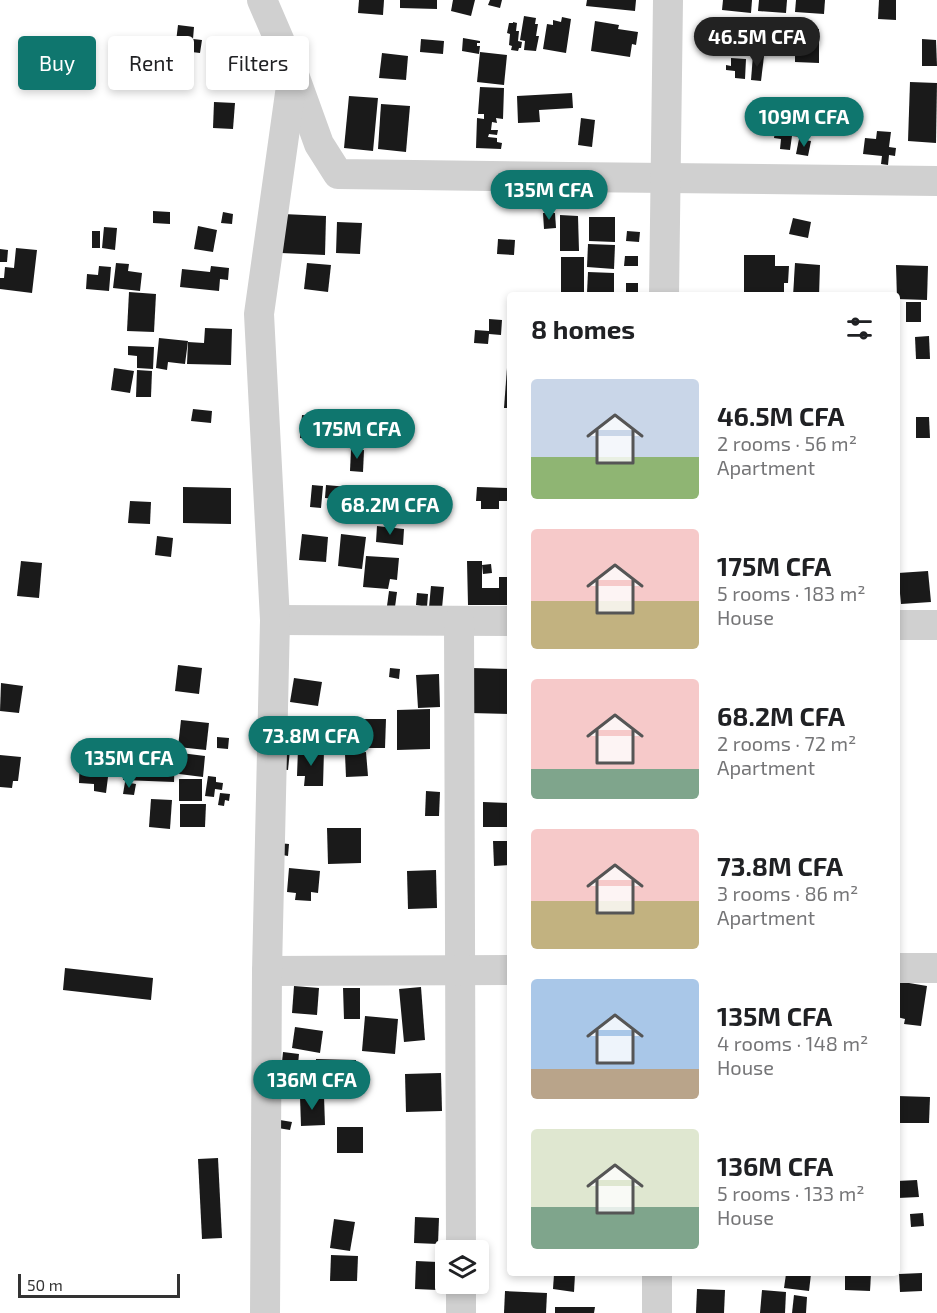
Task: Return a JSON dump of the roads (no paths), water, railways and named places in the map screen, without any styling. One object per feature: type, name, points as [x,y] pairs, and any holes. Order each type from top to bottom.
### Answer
[{"type":"street","points":[[262,0],[278,36]]},
{"type":"street","points":[[664,292],[668,0]]},
{"type":"street","points":[[265,1313],[267,971],[275,620],[260,314],[291,90]]},
{"type":"street","points":[[300,90],[319,144],[338,174],[937,181]]},
{"type":"street","points":[[275,620],[507,621]]},
{"type":"street","points":[[459,621],[461,1240]]},
{"type":"street","points":[[900,625],[937,625]]},
{"type":"street","points":[[900,968],[937,968]]},
{"type":"street","points":[[267,971],[507,970]]},
{"type":"street","points":[[657,1276],[657,1313]]},
{"type":"street","points":[[461,1294],[461,1313]]}]
